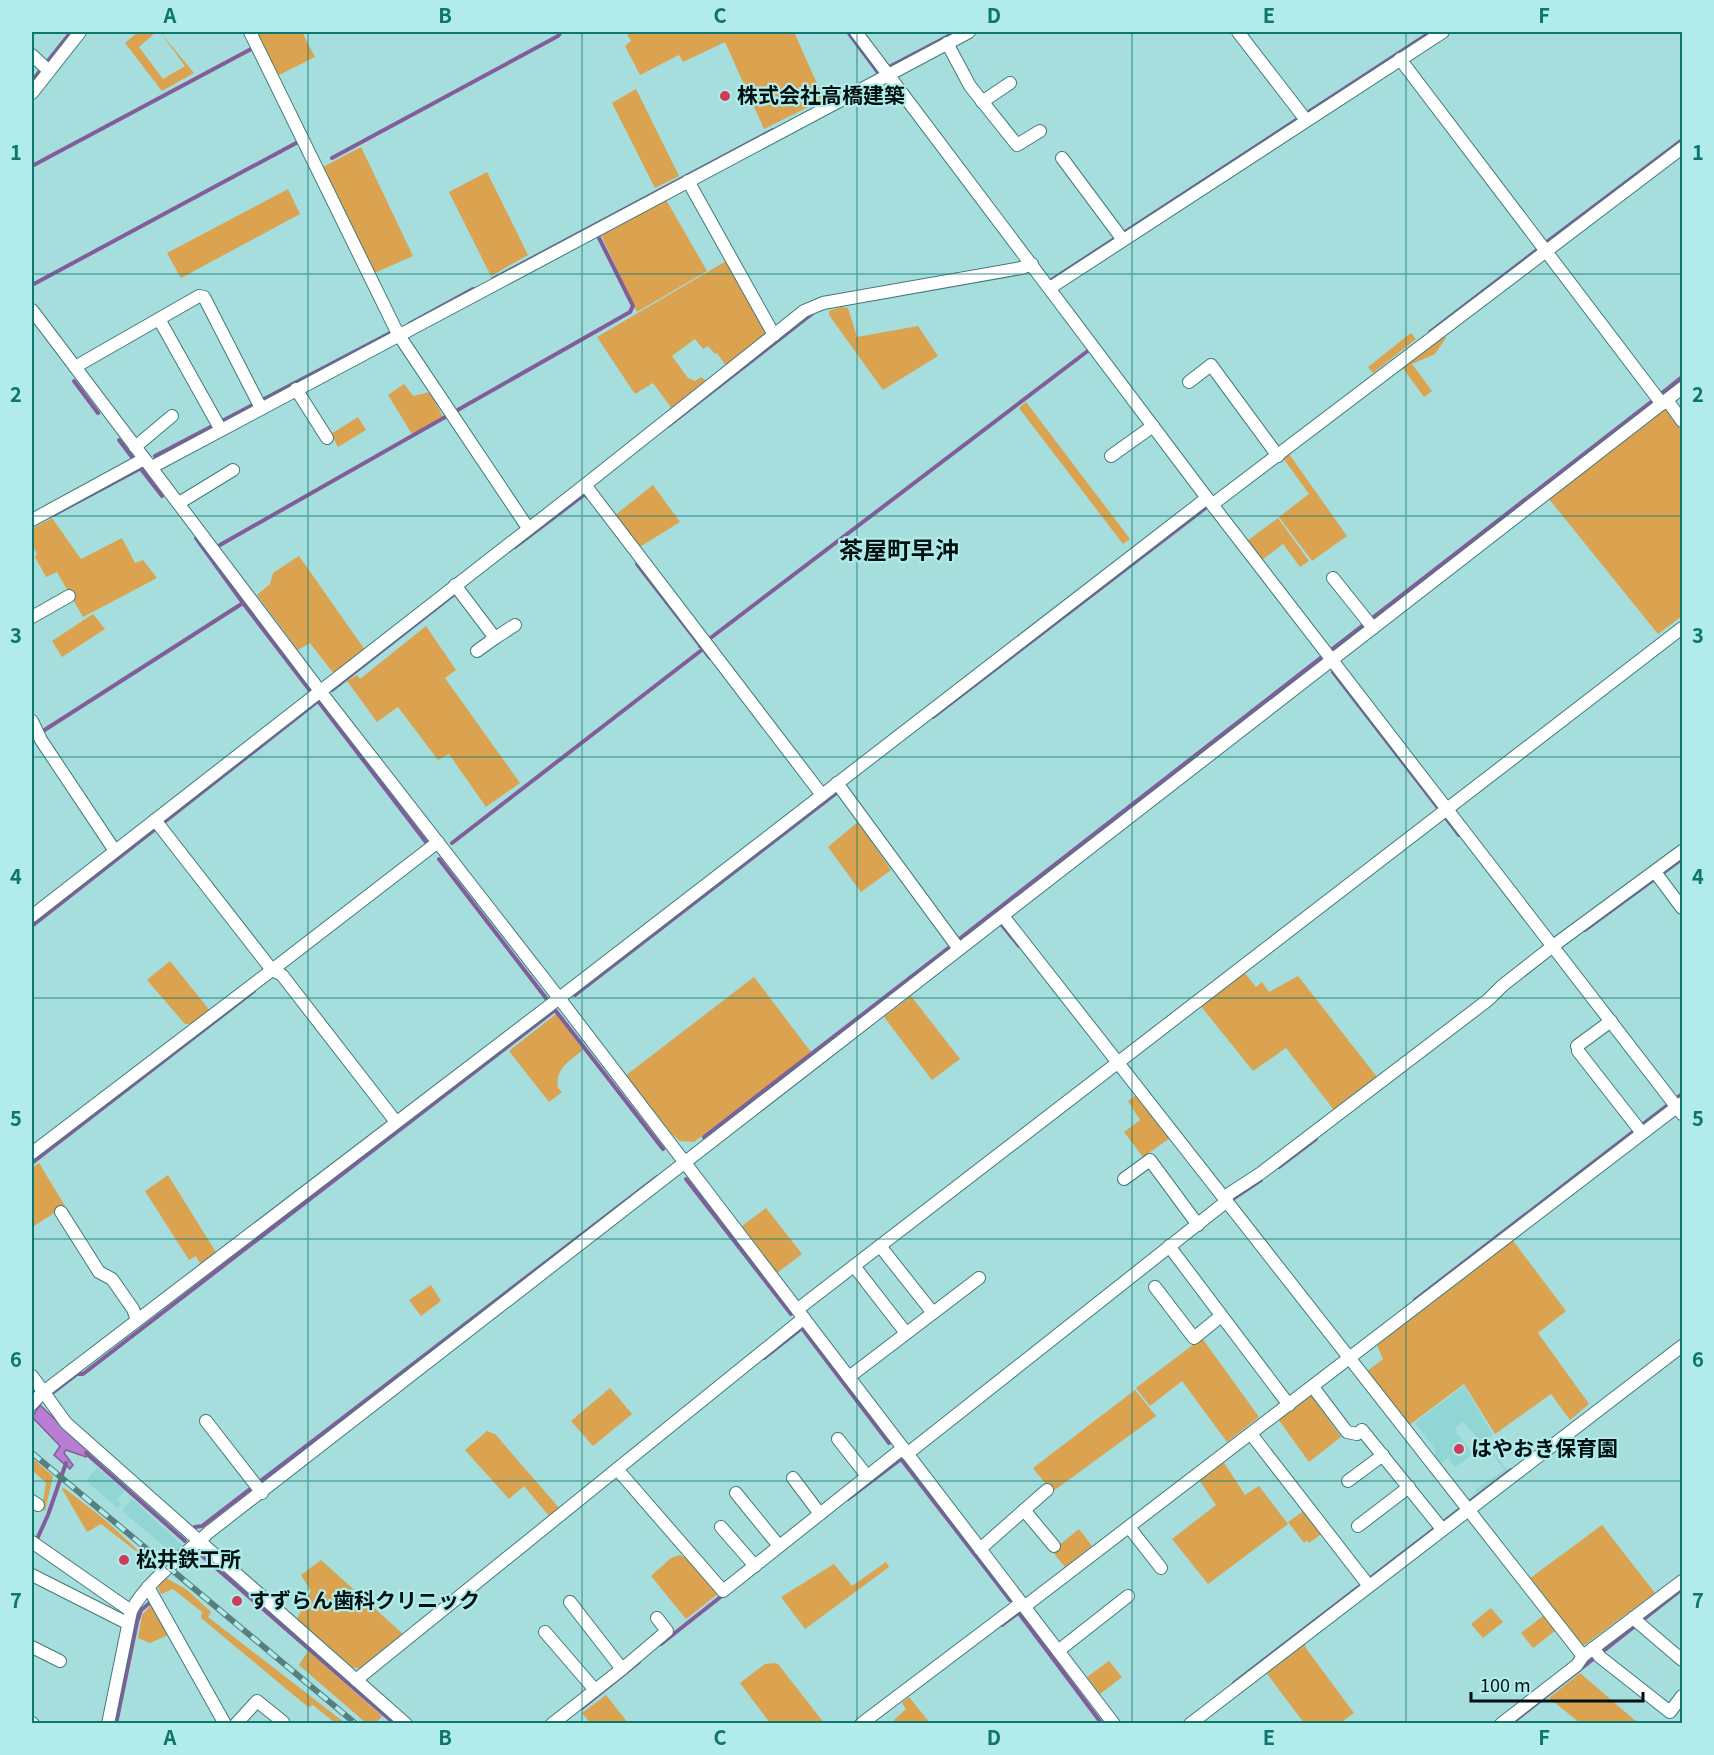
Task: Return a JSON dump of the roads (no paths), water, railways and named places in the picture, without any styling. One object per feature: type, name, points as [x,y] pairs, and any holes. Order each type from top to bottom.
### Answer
[{"type":"street","points":[[32,93],[42,64],[80,32]]},
{"type":"street","points":[[250,32],[397,331],[528,528]]},
{"type":"street","points":[[856,32],[1607,1023],[1676,1106],[1639,1129],[1347,1355],[1313,1387],[1287,1402],[1251,1434],[1129,1527],[861,1724]]},
{"type":"street","points":[[32,520],[143,464],[220,430],[397,331],[688,181],[969,32]]},
{"type":"street","points":[[1238,32],[1303,117]]},
{"type":"street","points":[[1050,288],[1303,117],[1443,32]]},
{"type":"street","points":[[947,43],[970,86],[1017,145],[1040,131]]},
{"type":"street","points":[[1400,59],[1664,402],[1683,421]]},
{"type":"street","points":[[982,102],[1011,83]]},
{"type":"street","points":[[32,1404],[42,1393],[837,783],[1210,501],[1278,456],[1683,148]]},
{"type":"street","points":[[1062,158],[1123,240]]},
{"type":"street","points":[[688,181],[774,335]]},
{"type":"street","points":[[32,916],[115,851],[158,824],[316,694],[804,311],[823,303],[1021,268],[1032,264]]},
{"type":"street","points":[[75,367],[200,296],[204,297],[261,408]]},
{"type":"street","points":[[32,310],[135,447],[143,464],[179,503],[316,694],[554,1002],[801,1314],[1114,1724]]},
{"type":"street","points":[[159,319],[220,430]]},
{"type":"street","points":[[1189,382],[1211,365],[1278,456]]},
{"type":"street","points":[[108,1724],[129,1617],[148,1587],[258,1489],[684,1164],[1683,388]]},
{"type":"street","points":[[296,389],[327,438]]},
{"type":"street","points":[[135,447],[172,416]]},
{"type":"street","points":[[1111,456],[1153,426]]},
{"type":"street","points":[[179,503],[232,470]]},
{"type":"street","points":[[585,485],[822,795]]},
{"type":"street","points":[[1333,578],[1373,628]]},
{"type":"street","points":[[455,585],[495,638]]},
{"type":"street","points":[[32,617],[69,596]]},
{"type":"street","points":[[477,651],[515,625]]},
{"type":"street","points":[[356,1680],[619,1471],[854,1266],[1683,628]]},
{"type":"street","points":[[36,735],[115,851]]},
{"type":"street","points":[[837,783],[959,949]]},
{"type":"street","points":[[158,824],[396,1122]]},
{"type":"street","points":[[32,1153],[276,972],[433,846]]},
{"type":"street","points":[[619,1471],[723,1591],[867,1476],[905,1450],[1168,1246],[1195,1221],[1261,1173],[1552,949],[1658,875],[1683,851]]},
{"type":"street","points":[[1658,875],[1683,908]]},
{"type":"street","points":[[1003,916],[1466,1506],[1593,1653],[1670,1712],[1683,1696]]},
{"type":"street","points":[[1607,1023],[1577,1049],[1639,1129]]},
{"type":"street","points":[[1124,1179],[1150,1160],[1195,1221]]},
{"type":"street","points":[[61,1212],[99,1272],[112,1278],[133,1309],[137,1320]]},
{"type":"street","points":[[880,1246],[933,1313]]},
{"type":"street","points":[[1168,1246],[1287,1402]]},
{"type":"street","points":[[854,1266],[906,1333]]},
{"type":"street","points":[[849,1377],[980,1278]]},
{"type":"street","points":[[1155,1287],[1194,1338],[1221,1316]]},
{"type":"street","points":[[1190,1724],[1366,1582],[1683,1346]]},
{"type":"street","points":[[32,1376],[42,1393],[66,1423],[198,1543],[406,1724]]},
{"type":"street","points":[[1313,1387],[1347,1432],[1357,1434],[1362,1430],[1440,1526]]},
{"type":"street","points":[[206,1421],[258,1489]]},
{"type":"street","points":[[1251,1434],[1366,1582]]},
{"type":"street","points":[[838,1439],[867,1476]]},
{"type":"street","points":[[1348,1481],[1383,1455]]},
{"type":"street","points":[[793,1478],[820,1514]]},
{"type":"street","points":[[1358,1526],[1409,1487]]},
{"type":"street","points":[[980,1549],[1047,1490]]},
{"type":"street","points":[[736,1493],[779,1546]]},
{"type":"street","points":[[1024,1510],[1054,1546]]},
{"type":"street","points":[[721,1527],[755,1566]]},
{"type":"street","points":[[1129,1527],[1161,1568]]},
{"type":"street","points":[[35,1544],[129,1617]]},
{"type":"street","points":[[32,1575],[129,1617]]},
{"type":"street","points":[[1501,1724],[1636,1622],[1683,1581]]},
{"type":"street","points":[[148,1587],[225,1724]]},
{"type":"street","points":[[1058,1651],[1128,1596]]},
{"type":"street","points":[[570,1602],[622,1668]]},
{"type":"street","points":[[552,1724],[667,1631],[657,1618]]},
{"type":"street","points":[[1636,1622],[1683,1660]]},
{"type":"street","points":[[545,1632],[595,1690]]},
{"type":"street","points":[[32,1647],[60,1661]]},
{"type":"street","points":[[237,1724],[256,1701],[284,1722]]},
{"type":"waterway","points":[[32,81],[71,32]]},
{"type":"waterway","points":[[332,158],[558,36],[561,32]]},
{"type":"waterway","points":[[848,32],[880,75]]},
{"type":"waterway","points":[[889,67],[956,32]]},
{"type":"waterway","points":[[1050,281],[1431,32]]},
{"type":"waterway","points":[[32,166],[253,48]]},
{"type":"waterway","points":[[493,279],[773,130]]},
{"type":"waterway","points":[[1548,241],[1682,140]]},
{"type":"waterway","points":[[32,285],[298,142]]},
{"type":"waterway","points":[[220,545],[630,312],[633,306],[597,234]]},
{"type":"waterway","points":[[1430,332],[1537,250]]},
{"type":"waterway","points":[[409,324],[473,289]]},
{"type":"waterway","points":[[668,426],[813,313]]},
{"type":"waterway","points":[[155,456],[394,331]]},
{"type":"waterway","points":[[700,646],[1089,350]]},
{"type":"waterway","points":[[1662,393],[1682,377]]},
{"type":"waterway","points":[[74,381],[98,413]]},
{"type":"waterway","points":[[1331,650],[1651,402]]},
{"type":"waterway","points":[[119,440],[135,461]]},
{"type":"waterway","points":[[53,515],[143,467]]},
{"type":"waterway","points":[[141,469],[162,496]]},
{"type":"waterway","points":[[515,547],[585,494],[587,497]]},
{"type":"waterway","points":[[933,717],[1208,506]]},
{"type":"waterway","points":[[32,738],[243,603],[196,538]]},
{"type":"waterway","points":[[637,564],[710,658]]},
{"type":"waterway","points":[[332,690],[457,592]]},
{"type":"waterway","points":[[243,603],[429,846]]},
{"type":"waterway","points":[[452,843],[703,649]]},
{"type":"waterway","points":[[958,940],[1323,656]]},
{"type":"waterway","points":[[1333,672],[1439,809]]},
{"type":"waterway","points":[[32,926],[318,701]]},
{"type":"waterway","points":[[575,995],[839,791],[840,793]]},
{"type":"waterway","points":[[1446,818],[1459,835]]},
{"type":"waterway","points":[[439,859],[549,1002]]},
{"type":"waterway","points":[[1585,930],[1682,859]]},
{"type":"waterway","points":[[1002,925],[1019,946]]},
{"type":"waterway","points":[[704,1137],[951,946]]},
{"type":"waterway","points":[[32,1163],[254,991]]},
{"type":"waterway","points":[[555,1010],[663,1149]]},
{"type":"waterway","points":[[51,1394],[77,1374],[83,1374],[555,1010]]},
{"type":"waterway","points":[[1415,1300],[1682,1094]]},
{"type":"waterway","points":[[1279,1167],[1316,1139]]},
{"type":"waterway","points":[[195,1527],[202,1526],[657,1177]]},
{"type":"waterway","points":[[686,1179],[791,1314]]},
{"type":"waterway","points":[[1234,1198],[1261,1180]]},
{"type":"waterway","points":[[801,1327],[889,1443]]},
{"type":"waterway","points":[[764,1358],[802,1328]]},
{"type":"waterway","points":[[86,1453],[185,1541]]},
{"type":"waterway","points":[[848,1499],[901,1459],[1010,1600]]},
{"type":"waterway","points":[[32,1550],[48,1515],[66,1463]]},
{"type":"waterway","points":[[1234,1683],[1511,1470]]},
{"type":"waterway","points":[[200,1554],[395,1724]]},
{"type":"waterway","points":[[1517,1719],[1682,1589]]},
{"type":"waterway","points":[[661,1644],[723,1595]]},
{"type":"waterway","points":[[116,1724],[137,1622],[141,1610],[152,1601]]},
{"type":"waterway","points":[[1018,1612],[1102,1724]]},
{"type":"waterway","points":[[1002,1625],[1018,1613]]},
{"type":"waterway","points":[[582,1708],[639,1662]]},
{"type":"railway","points":[[32,1453],[356,1724]]},
{"type":"place","name":"株式会社高橋建築","points":[[725,96]]},
{"type":"place","name":"はやおき保育園","points":[[1459,1449]]},
{"type":"place","name":"松井鉄工所","points":[[124,1560]]},
{"type":"place","name":"すずらん歯科クリニック","points":[[237,1601]]},
{"type":"district","name":"茶屋町早沖","points":[[899,551]]}]
